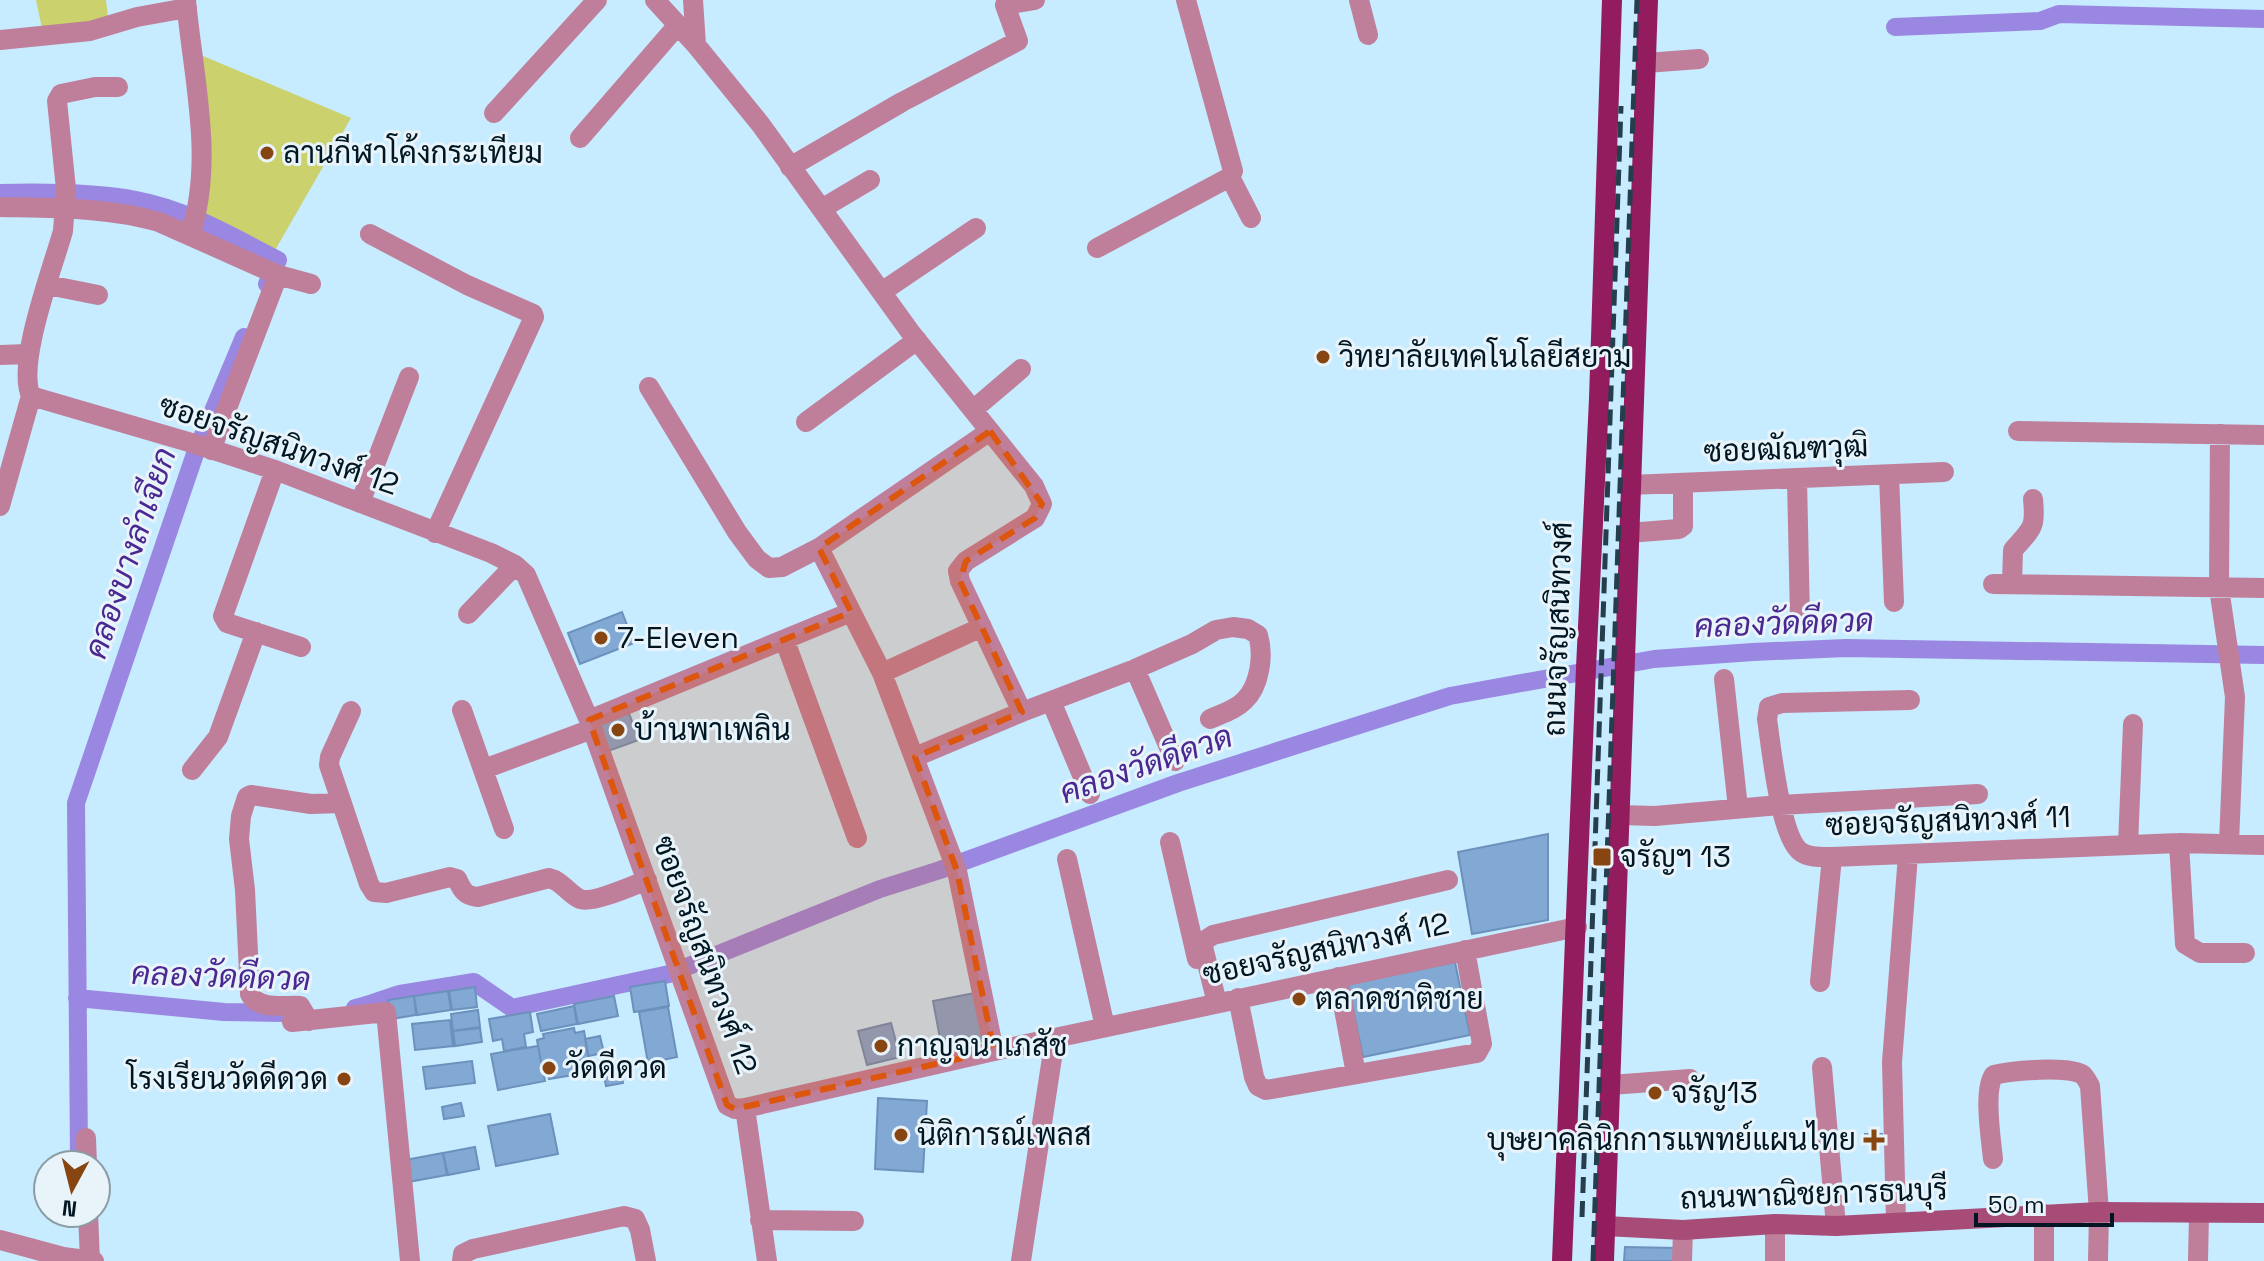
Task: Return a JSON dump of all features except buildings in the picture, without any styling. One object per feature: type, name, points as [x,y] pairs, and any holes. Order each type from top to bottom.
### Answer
[{"type":"main road","name":"ถนนจรัญสนิทวงศ์","points":[[1562,1261],[1599,399],[1612,0]]},
{"type":"main road","points":[[1604,1261],[1648,0]]},
{"type":"main road","points":[[1609,95],[1645,96]]},
{"type":"main road","name":"ถนนพาณิชยการธนบุรี","points":[[1605,1226],[1683,1230],[1775,1224],[1836,1226],[2099,1212],[2264,1213]]},
{"type":"street","points":[[494,113],[597,0]]},
{"type":"street","points":[[655,0],[761,125],[917,340],[1034,486],[1042,504],[1035,518],[966,561],[958,571],[1022,712]]},
{"type":"street","points":[[693,0],[696,45]]},
{"type":"street","points":[[790,167],[902,102],[1018,41],[1005,5],[1035,0]]},
{"type":"street","points":[[1097,248],[1230,177],[1233,171],[1186,0]]},
{"type":"street","points":[[1359,0],[1368,35]]},
{"type":"street","points":[[0,40],[90,31],[186,4],[202,157],[193,225]]},
{"type":"street","points":[[580,138],[677,26]]},
{"type":"street","points":[[1646,63],[1699,59]]},
{"type":"street","points":[[0,506],[31,396],[27,387],[28,354],[63,231],[66,201],[56,106],[61,94],[95,87],[118,87]]},
{"type":"street","points":[[1230,177],[1251,218]]},
{"type":"street","points":[[823,208],[870,180]]},
{"type":"street","points":[[0,207],[66,201],[193,225],[272,273],[311,284]]},
{"type":"street","points":[[883,291],[976,228]]},
{"type":"street","points":[[370,234],[534,317],[435,533]]},
{"type":"street","points":[[203,447],[272,273]]},
{"type":"street","points":[[48,285],[98,295]]},
{"type":"street","points":[[806,422],[917,340]]},
{"type":"street","points":[[0,355],[28,354]]},
{"type":"street","points":[[974,409],[1021,369]]},
{"type":"street","points":[[360,503],[409,377]]},
{"type":"street","points":[[649,387],[737,532],[757,559],[769,568],[782,567],[819,548],[990,431]]},
{"type":"street","name":"ซอยจรัญสนิทวงศ์ 12","points":[[31,396],[275,470],[515,565],[526,575],[590,724],[727,1105],[735,1109],[1577,927]]},
{"type":"street","points":[[2018,431],[2264,435]]},
{"type":"street","points":[[2220,434],[2219,588],[2235,697],[2229,843]]},
{"type":"street","points":[[275,470],[223,616],[227,623],[301,647]]},
{"type":"street","name":"ซอยฒัณฑวุฒิ","points":[[1630,485],[1944,472]]},
{"type":"street","points":[[1889,475],[1894,602]]},
{"type":"street","points":[[1797,479],[1800,618]]},
{"type":"street","points":[[1628,533],[1679,529],[1683,526],[1683,483]]},
{"type":"street","points":[[2033,499],[2035,524],[2013,550],[2002,584],[2264,588]]},
{"type":"street","points":[[819,548],[882,673],[955,866],[994,1051]]},
{"type":"street","points":[[468,614],[515,565]]},
{"type":"street","points":[[484,769],[851,612]]},
{"type":"street","points":[[882,673],[982,627]]},
{"type":"street","points":[[915,757],[1135,669],[1216,630],[1233,627],[1248,629],[1258,635],[1262,659],[1253,690],[1244,702],[1210,719]]},
{"type":"street","points":[[192,770],[218,737],[256,632]]},
{"type":"street","points":[[785,641],[857,838]]},
{"type":"street","points":[[1135,669],[1175,761]]},
{"type":"street","points":[[1724,679],[1738,808]]},
{"type":"street","points":[[1910,700],[1782,703],[1769,707],[1767,719],[1780,805],[1978,794]]},
{"type":"street","points":[[1051,701],[1090,794]]},
{"type":"street","points":[[462,710],[504,829]]},
{"type":"street","points":[[351,711],[329,765],[374,892],[380,894],[450,877],[457,879],[462,891],[478,897],[549,878],[555,879],[580,899],[590,900],[647,880]]},
{"type":"street","points":[[2128,845],[2133,724]]},
{"type":"street","points":[[342,803],[311,804],[251,795],[247,797],[239,839],[250,994],[253,1001],[303,1017],[386,1012],[410,1261]]},
{"type":"street","name":"ซอยจรัญสนิทวงศ์ 11","points":[[1619,815],[1655,816],[1780,805],[1792,841],[1800,852],[1816,857],[2179,843],[2264,845]]},
{"type":"street","points":[[1170,842],[1221,1002]]},
{"type":"street","points":[[2179,843],[2185,944],[2200,953],[2245,953]]},
{"type":"street","points":[[1896,1222],[1892,1062],[1908,855]]},
{"type":"street","points":[[1820,982],[1832,857]]},
{"type":"street","points":[[1067,859],[1105,1027]]},
{"type":"street","points":[[1448,880],[1213,935],[1204,941],[1203,947],[1221,1002],[1258,1086],[1266,1090],[1477,1053],[1482,1044],[1465,950]]},
{"type":"street","points":[[1338,977],[1356,1074]]},
{"type":"street","points":[[1021,1261],[1055,1038]]},
{"type":"street","points":[[1822,1067],[1836,1226]]},
{"type":"street","points":[[1993,1159],[1989,1101],[1990,1081],[1994,1075],[2009,1072],[2080,1073],[2090,1086],[2099,1212],[2098,1261]]},
{"type":"street","points":[[1611,1085],[1690,1079]]},
{"type":"street","points":[[745,1108],[767,1261]]},
{"type":"street","points":[[86,1138],[86,1149]]},
{"type":"street","points":[[2044,1214],[2044,1261]]},
{"type":"street","points":[[2198,1261],[2199,1214]]},
{"type":"street","points":[[462,1261],[463,1254],[473,1249],[624,1216],[635,1219],[646,1261]]},
{"type":"street","points":[[760,1220],[854,1221]]},
{"type":"street","points":[[1775,1224],[1775,1261]]},
{"type":"street","points":[[6,1248],[90,1261],[89,1229]]},
{"type":"street","points":[[1682,1261],[1683,1230]]},
{"type":"highlighted area","points":[[990,431],[1042,504],[1035,518],[966,561],[960,581],[1022,712],[915,757],[957,871],[994,1051],[735,1109],[727,1105],[589,720],[851,612],[819,548]]},
{"type":"green space","points":[[36,0],[106,0],[108,18],[43,33]]},
{"type":"green space","name":"ลานกีฬาโค้งกระเทียม","points":[[196,53],[351,118],[274,252],[197,216]]},
{"type":"waterway","points":[[1895,27],[2040,21],[2059,14],[2264,19]]},
{"type":"waterway","name":"คลองบางลำเจียก","points":[[0,193],[103,195],[173,210],[278,260],[267,284]]},
{"type":"waterway","name":"คลองบางลำเจียก","points":[[79,1149],[76,803],[195,454],[244,337]]},
{"type":"waterway","name":"คลองวัดดีดวด","points":[[355,1008],[400,994],[474,982],[512,1008],[669,974],[880,889],[1178,783],[1450,696],[1654,659],[1753,652],[1846,648],[2264,655]]},
{"type":"waterway","name":"คลองวัดดีดวด","points":[[77,998],[224,1012],[282,1013]]},
{"type":"railway","points":[[1593,1261],[1637,0]]},
{"type":"railway","points":[[1582,1217],[1621,106]]},
{"type":"place","name":"ลานกีฬาโค้งกระเทียม","points":[[267,153]]},
{"type":"place","name":"วิทยาลัยเทคโนโลยีสยาม","points":[[1323,357]]},
{"type":"place","name":"7-Eleven","points":[[601,638]]},
{"type":"place","name":"บ้านพาเพลิน","points":[[618,730]]},
{"type":"place","name":"จรัญฯ 13","points":[[1602,857]]},
{"type":"place","name":"ตลาดชาติชาย","points":[[1299,999]]},
{"type":"place","name":"กาญจนาเภสัช","points":[[881,1046]]},
{"type":"place","name":"วัดดีดวด","points":[[549,1068]]},
{"type":"place","name":"โรงเรียนวัดดีดวด","points":[[344,1079]]},
{"type":"place","name":"จรัญ13","points":[[1655,1093]]},
{"type":"place","name":"นิติการณ์เพลส","points":[[901,1135]]},
{"type":"place","name":"บุษยาคลินิกการแพทย์แผนไทย","points":[[1874,1140]]}]
